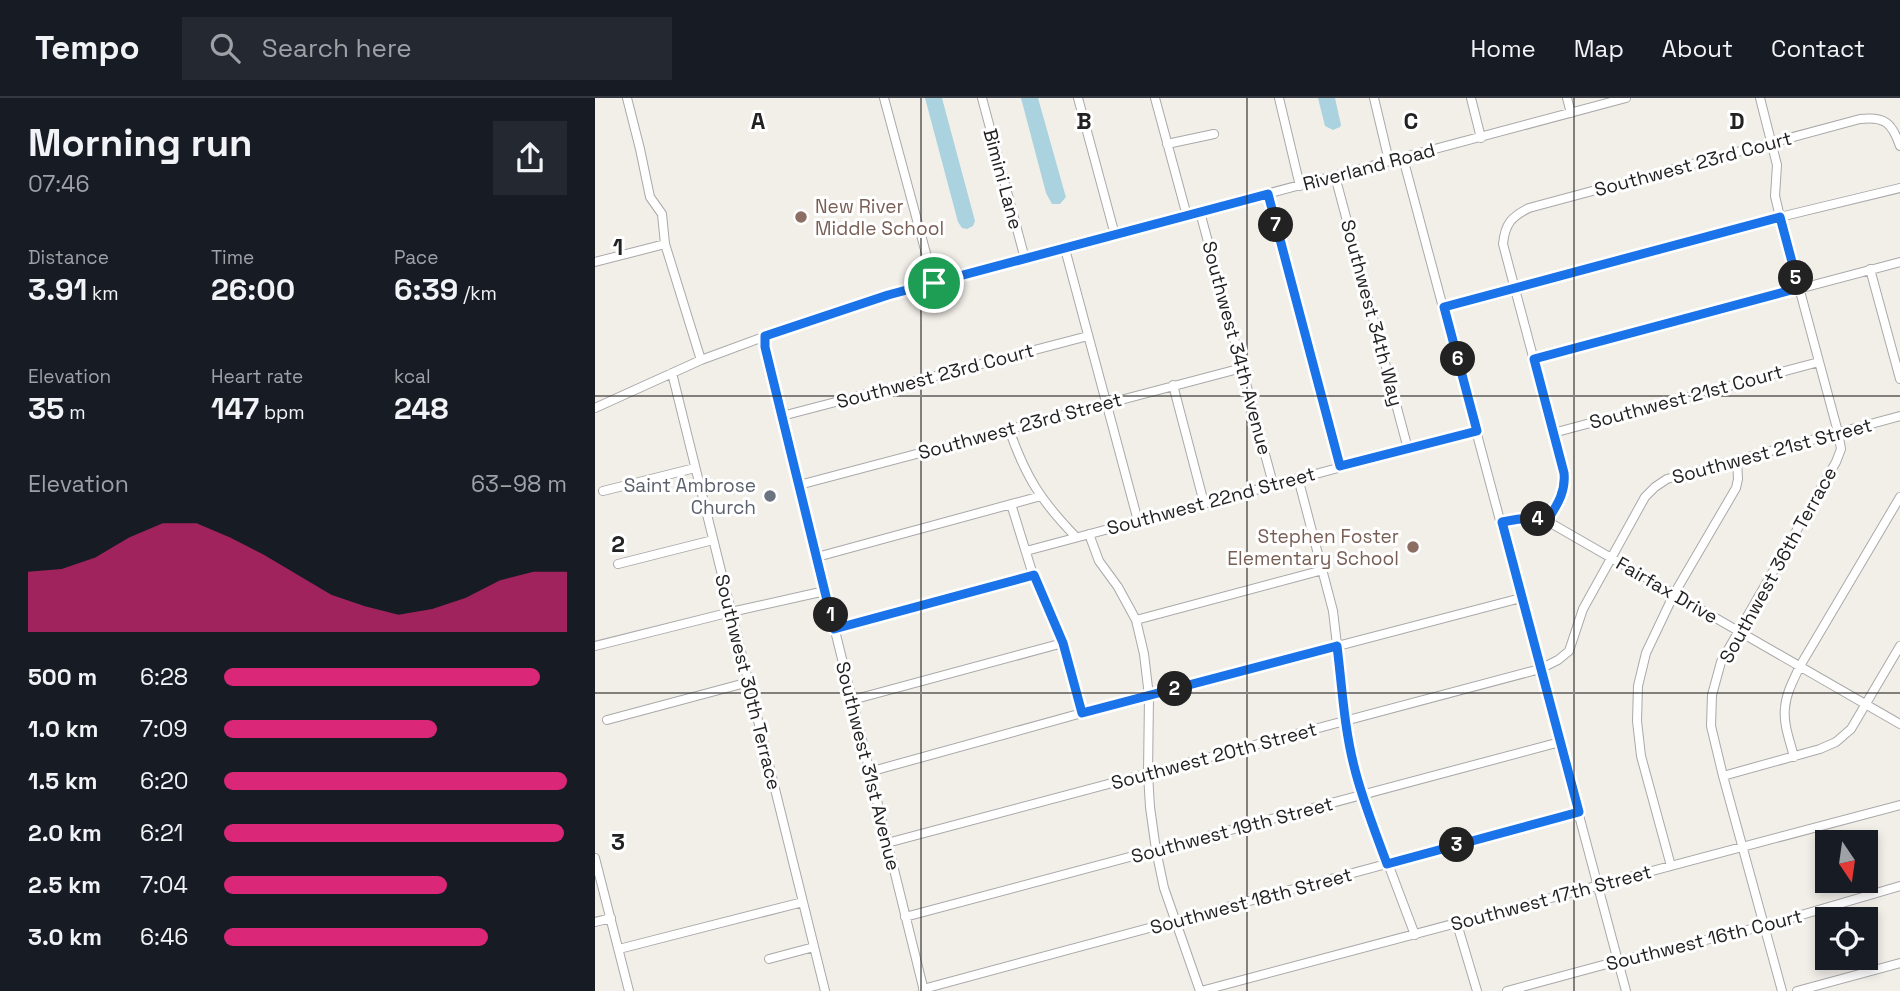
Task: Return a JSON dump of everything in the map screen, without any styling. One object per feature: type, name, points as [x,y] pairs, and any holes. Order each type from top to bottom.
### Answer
[{"type":"street","points":[[627,98],[650,197],[662,214],[665,244],[693,338],[691,342],[699,361]]},
{"type":"street","points":[[884,98],[934,283]]},
{"type":"street","name":"Bimini Lane","points":[[982,98],[1025,259]]},
{"type":"street","points":[[1078,98],[1115,235]]},
{"type":"street","points":[[1155,98],[1187,216]]},
{"type":"street","points":[[1279,98],[1300,186]]},
{"type":"street","points":[[1374,98],[1389,161]]},
{"type":"street","points":[[1471,98],[1481,138]]},
{"type":"street","points":[[1567,98],[1571,113]]},
{"type":"street","name":"Riverland Road","points":[[595,408],[699,361],[837,311],[1626,98]]},
{"type":"street","name":"Southwest 36th Terrace","points":[[1760,98],[1777,165],[1775,196],[1841,449],[1721,662],[1711,695],[1711,726],[1782,991]]},
{"type":"street","name":"Southwest 23rd Court","points":[[1514,288],[1503,244],[1504,230],[1517,214],[1529,208],[1860,119],[1880,119],[1889,124],[1900,146]]},
{"type":"street","points":[[1167,144],[1214,134]]},
{"type":"street","points":[[1403,158],[1626,991]]},
{"type":"street","name":"Southwest 34th Way","points":[[1335,176],[1408,449]]},
{"type":"street","points":[[1444,307],[1780,217],[1900,188]]},
{"type":"street","points":[[1268,194],[1340,466]]},
{"type":"street","name":"Southwest 34th Avenue","points":[[1200,212],[1273,484]]},
{"type":"street","points":[[595,262],[665,244]]},
{"type":"street","points":[[1065,249],[1138,521]]},
{"type":"street","points":[[1534,359],[1900,262]]},
{"type":"street","points":[[1870,269],[1900,379]]},
{"type":"street","points":[[1514,288],[1564,473],[1565,485],[1547,521]]},
{"type":"street","name":"Southwest 31st Avenue","points":[[765,336],[765,347],[923,990]]},
{"type":"street","name":"Southwest 23rd Court","points":[[782,416],[1087,336]]},
{"type":"street","name":"Southwest 21st Court","points":[[1553,433],[1819,362]]},
{"type":"street","name":"Southwest 23rd Street","points":[[799,485],[1242,368]]},
{"type":"street","name":"Southwest 30th Terrace","points":[[672,373],[825,991]]},
{"type":"street","points":[[1173,385],[1204,503]]},
{"type":"street","name":"Southwest 21st Street","points":[[1540,669],[1559,660],[1569,651],[1583,609],[1645,497],[1655,487],[1667,479],[1900,416]]},
{"type":"street","points":[[1009,429],[1026,474],[1057,518],[1076,537]]},
{"type":"street","name":"Southwest 22nd Street","points":[[1026,551],[1477,431]]},
{"type":"street","points":[[1671,866],[1641,756],[1637,720],[1638,686],[1646,653],[1674,594],[1736,488],[1737,460]]},
{"type":"street","points":[[603,491],[695,468]]},
{"type":"street","points":[[1298,478],[1333,611],[1353,763],[1362,795],[1415,935]]},
{"type":"street","points":[[817,557],[1041,496]]},
{"type":"street","points":[[1794,757],[1784,709],[1787,695],[1800,666],[1900,497]]},
{"type":"street","points":[[1011,504],[1034,575],[1063,643],[1082,713]]},
{"type":"street","name":"Fairfax Drive","points":[[1502,522],[1519,519],[1547,521],[1900,724]]},
{"type":"street","points":[[1089,534],[1099,561],[1118,587],[1136,620],[1145,654],[1149,696],[1148,774],[1156,850],[1164,888],[1201,991]]},
{"type":"street","points":[[618,564],[713,540]]},
{"type":"street","points":[[1136,620],[1323,570]]},
{"type":"street","points":[[834,629],[1034,575]]},
{"type":"street","points":[[595,646],[825,591]]},
{"type":"street","points":[[869,772],[1521,598]]},
{"type":"street","points":[[852,701],[1063,643]]},
{"type":"street","points":[[1723,776],[1794,757],[1836,742],[1850,729],[1900,646]]},
{"type":"street","name":"Southwest 20th Street","points":[[887,843],[1540,669]]},
{"type":"street","points":[[607,720],[748,682]]},
{"type":"street","name":"Southwest 19th Street","points":[[905,917],[1560,742]]},
{"type":"street","name":"Southwest 17th Street","points":[[1201,991],[1900,805]]},
{"type":"street","name":"Southwest 18th Street","points":[[923,990],[1579,812]]},
{"type":"street","points":[[595,858],[598,879],[611,918],[629,991]]},
{"type":"street","name":"Southwest 16th Court","points":[[1507,991],[1764,926],[1900,887]]},
{"type":"street","points":[[619,949],[803,902]]},
{"type":"street","points":[[595,922],[611,918]]},
{"type":"street","points":[[1457,924],[1477,991]]},
{"type":"street","points":[[769,959],[814,947]]},
{"type":"street","points":[[1797,991],[1900,963]]},
{"type":"water","points":[[925,98],[942,98],[975,221],[973,226],[967,229],[962,228],[958,222]]},
{"type":"water","points":[[1021,98],[1038,98],[1066,197],[1060,204],[1052,204],[1046,193]]},
{"type":"water","points":[[1318,98],[1335,98],[1340,127],[1333,130],[1325,126]]},
{"type":"place","name":"New River Middle School","points":[[801,217]]},
{"type":"place","name":"Saint Ambrose Church","points":[[770,496]]},
{"type":"place","name":"Stephen Foster Elementary School","points":[[1413,547]]},
{"type":"route","points":[[1268,194],[1340,466],[1477,431],[1444,307],[1780,217],[1799,288],[1534,359],[1565,485],[1547,521],[1519,519],[1502,522],[1579,812],[1387,864],[1353,763],[1337,646],[1082,713],[1063,643],[1034,575],[834,629],[765,347],[765,336],[888,295],[934,283],[1268,194]]}]
